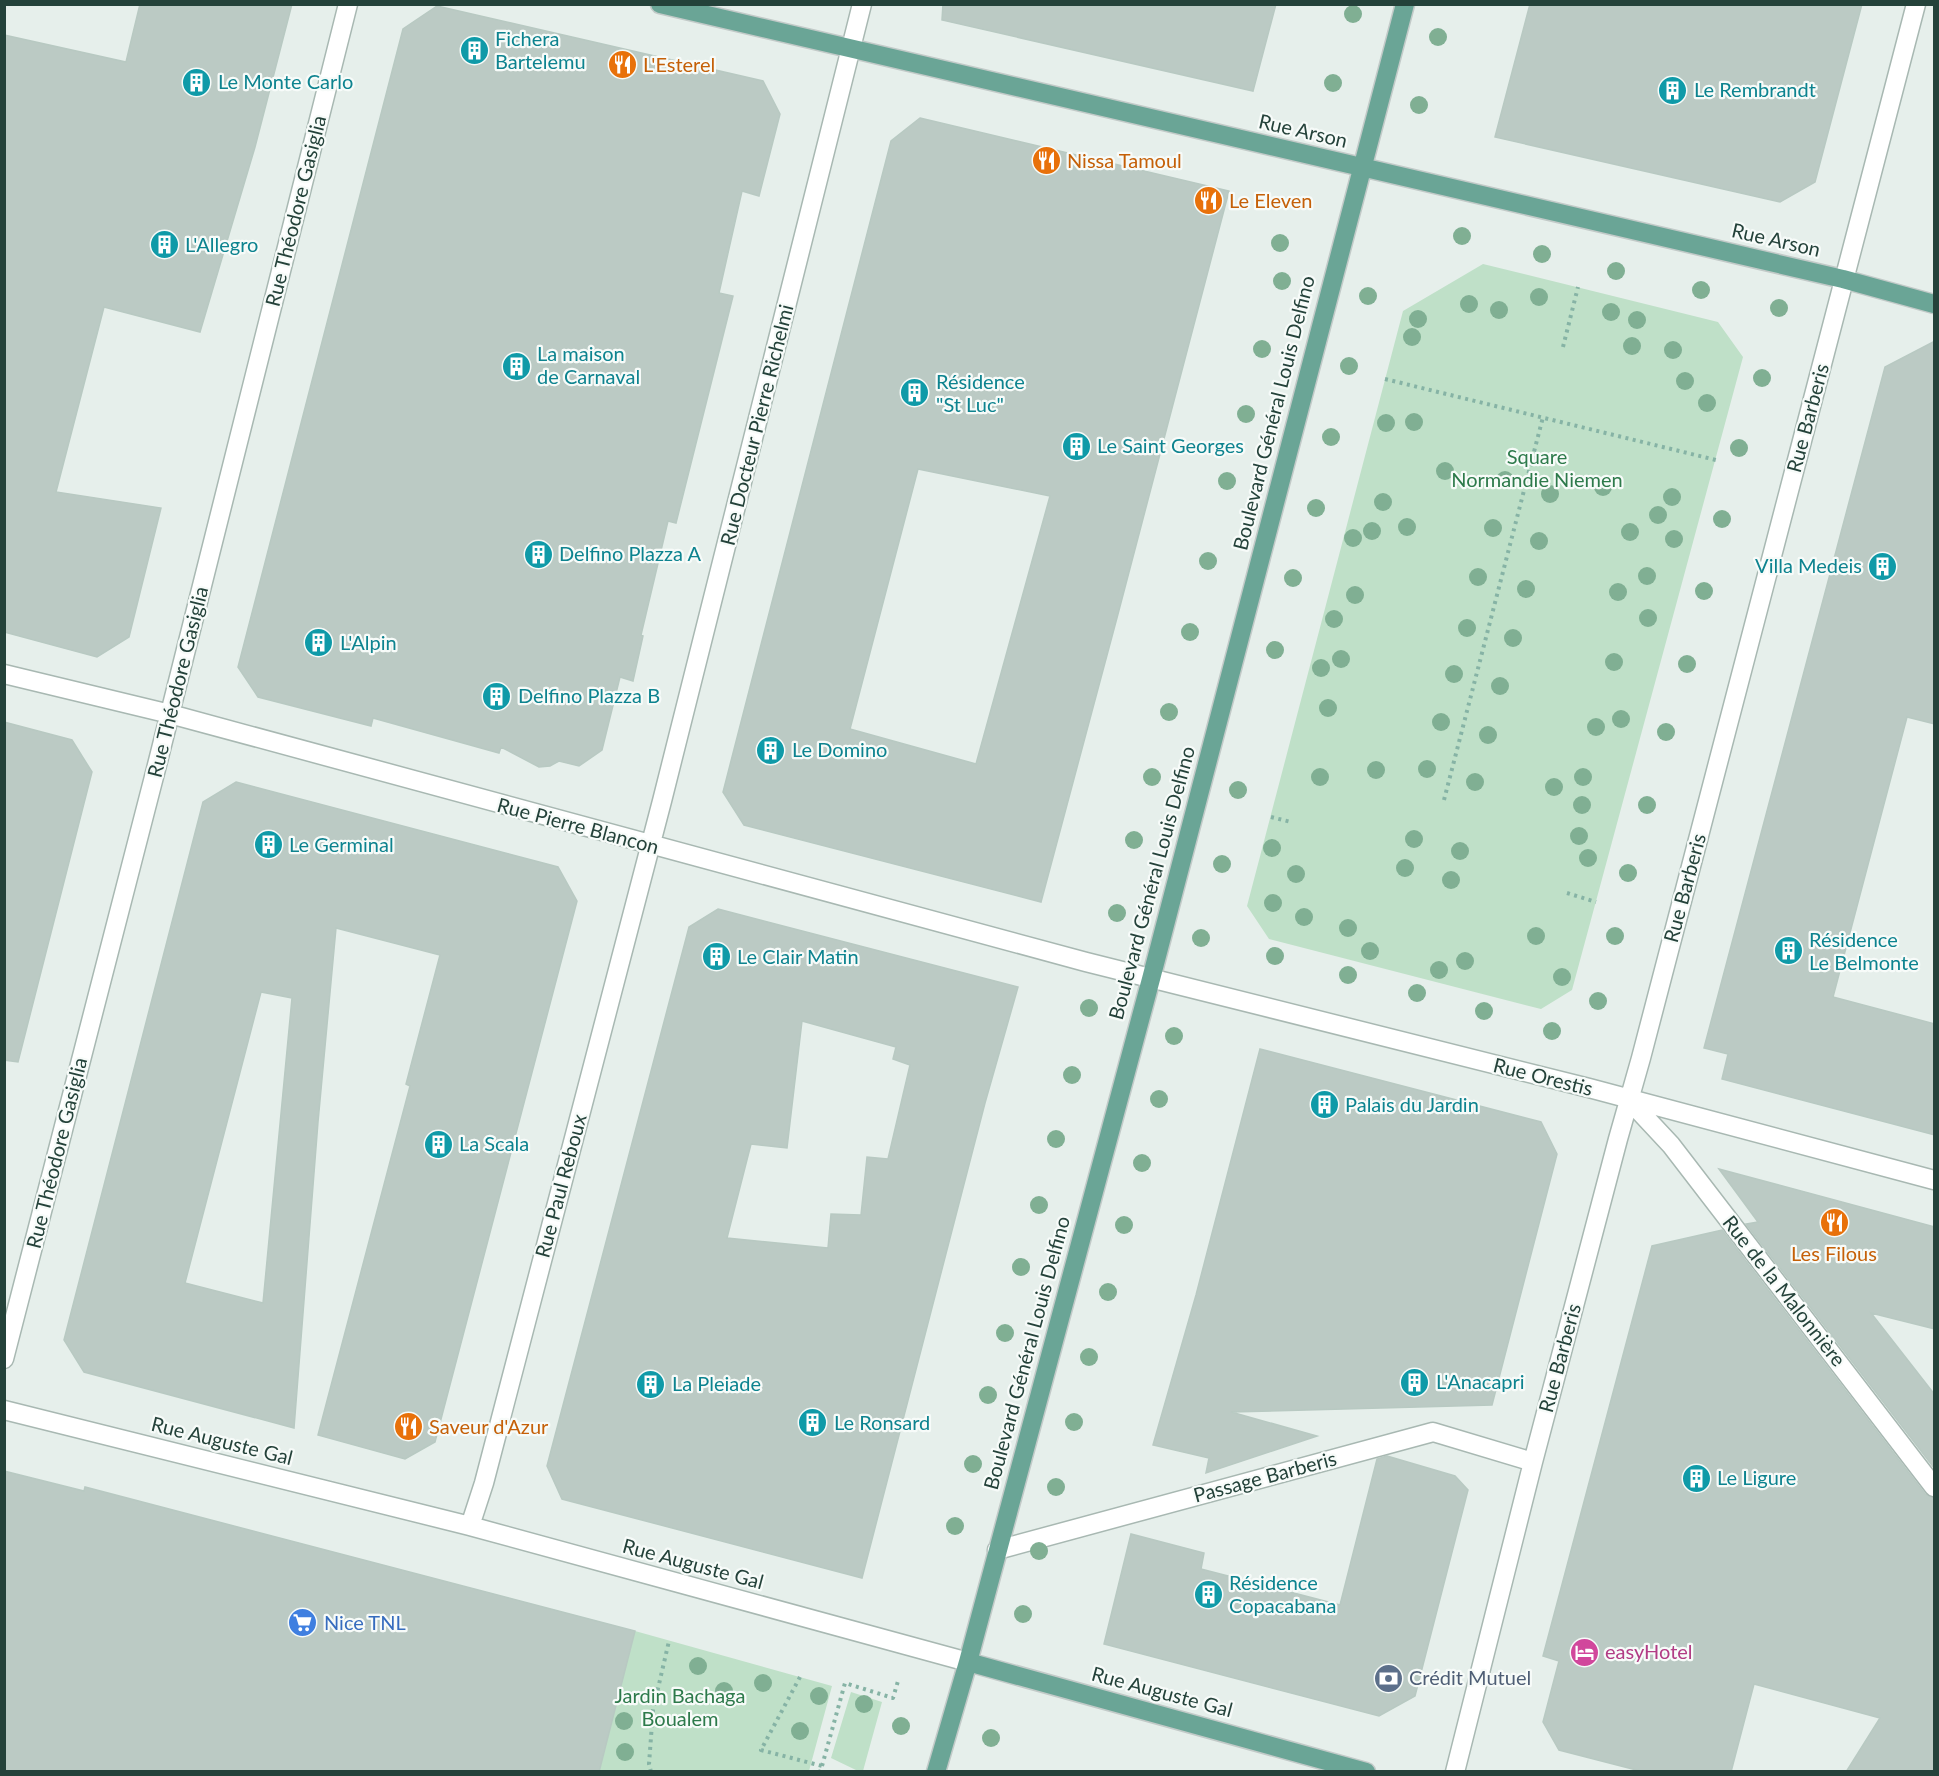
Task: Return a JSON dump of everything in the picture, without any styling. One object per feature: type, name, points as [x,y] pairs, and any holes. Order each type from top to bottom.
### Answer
[{"type":"main road","name":"Rue Arson","points":[[660,4],[1843,279],[1935,304]]},
{"type":"main road","name":"Boulevard Général Louis Delfino","points":[[936,1772],[968,1662],[1151,979],[1405,4]]},
{"type":"main road","name":"Rue Auguste Gal","points":[[968,1662],[1366,1772]]},
{"type":"street","name":"Rue Théodore Gasiglia","points":[[4,1359],[170,714],[348,4]]},
{"type":"street","name":"Rue Docteur Pierre Richelmi","points":[[650,845],[862,4]]},
{"type":"street","name":"Rue Barberis","points":[[1455,1772],[1533,1462],[1916,4]]},
{"type":"street","name":"Rue Pierre Blancon","points":[[4,674],[170,714],[1151,979]]},
{"type":"street","name":"Rue Paul Reboux","points":[[470,1526],[484,1483],[650,845]]},
{"type":"street","name":"Rue Orestis","points":[[1151,979],[1935,1180]]},
{"type":"street","name":"Rue de la Malonnière","points":[[1629,1100],[1671,1145],[1935,1487]]},
{"type":"street","name":"Rue Auguste Gal","points":[[4,1410],[470,1526],[968,1662]]},
{"type":"street","name":"Passage Barberis","points":[[997,1550],[1433,1432],[1533,1462]]},
{"type":"path","points":[[1563,347],[1578,287]]},
{"type":"path","points":[[1385,379],[1716,460]]},
{"type":"path","points":[[1444,800],[1543,417]]},
{"type":"path","points":[[1270,817],[1291,822]]},
{"type":"path","points":[[1567,893],[1596,902]]},
{"type":"path","points":[[651,1772],[649,1764],[653,1710],[669,1641]]},
{"type":"path","points":[[800,1677],[762,1750],[821,1769],[844,1683],[892,1698],[898,1681]]},
{"type":"green space","name":"Square Normandie Niemen","points":[[1483,264],[1718,322],[1743,357],[1572,990],[1541,1009],[1269,939],[1247,906],[1403,311]]},
{"type":"green space","name":"Jardin Bachaga Boualem","points":[[635,1631],[832,1686],[809,1771],[599,1772]]},
{"type":"green space","points":[[851,1692],[882,1702],[863,1771],[858,1771],[831,1758]]},
{"type":"building","points":[[140,4],[292,4],[255,147],[200,332],[104,307],[56,492],[161,508],[129,637],[97,657],[4,632],[4,35],[126,62]]},
{"type":"building","points":[[943,4],[1276,4],[1253,91],[942,20]]},
{"type":"building","name":"Le Rembrandt","points":[[1530,4],[1862,4],[1815,182],[1780,202],[1495,137]]},
{"type":"building","points":[[437,6],[763,81],[780,114],[759,196],[742,191],[719,293],[733,296],[676,523],[668,521],[641,635],[643,636],[633,681],[620,677],[602,750],[579,766],[559,761],[550,766],[539,767],[501,747],[499,753],[373,718],[371,726],[258,697],[238,667],[403,29]]},
{"type":"building","points":[[920,118],[1229,191],[1041,902],[744,825],[723,792],[891,141]],"holes":[[[918,469],[1050,496],[976,764],[850,729]]]},
{"type":"building","name":"Résidence Le Belmonte","points":[[1935,341],[1935,724],[1907,717],[1833,997],[1935,1024],[1935,1135],[1722,1079],[1728,1054],[1704,1048],[1885,367]]},
{"type":"building","points":[[4,722],[72,740],[92,772],[18,1062],[4,1060]]},
{"type":"building","points":[[236,782],[558,867],[577,901],[435,1442],[405,1459],[318,1435],[410,1086],[406,1084],[440,955],[336,928],[294,1428],[84,1372],[64,1340],[203,802]],"holes":[[[261,992],[292,998],[263,1303],[185,1283]]]},
{"type":"building","points":[[718,909],[1018,987],[985,1103],[862,1578],[562,1499],[547,1466],[689,927]],"holes":[[[802,1021],[896,1047],[893,1059],[910,1065],[888,1159],[867,1157],[861,1215],[831,1214],[828,1248],[727,1238],[751,1144],[787,1148]]]},
{"type":"building","points":[[1260,1049],[1541,1122],[1557,1154],[1492,1405],[1231,1412],[1317,1436],[1206,1473],[1209,1458],[1153,1445],[1196,1295]]},
{"type":"building","points":[[1719,1169],[1935,1227],[1935,1329],[1871,1313],[1935,1395],[1935,1469],[1746,1224],[1758,1222]]},
{"type":"building","points":[[1722,1230],[1925,1494],[1935,1498],[1935,1772],[1846,1772],[1880,1718],[1754,1684],[1731,1772],[1644,1772],[1559,1750],[1543,1722],[1559,1661],[1543,1656],[1652,1246]]},
{"type":"building","name":"Résidence Copacabana","points":[[1387,1456],[1455,1476],[1468,1490],[1415,1696],[1379,1716],[1104,1644],[1131,1534],[1204,1553],[1201,1569],[1340,1605],[1377,1459]]},
{"type":"building","name":"Nice TNL","points":[[4,1471],[84,1491],[85,1487],[635,1631],[599,1772],[4,1772]]},
{"type":"place","name":"Fichera Bartelemu","points":[[474,50]]},
{"type":"place","name":"L'Esterel","points":[[622,65]]},
{"type":"place","name":"Le Monte Carlo","points":[[197,82]]},
{"type":"place","name":"Le Rembrandt","points":[[1673,90]]},
{"type":"place","name":"Nissa Tamoul","points":[[1046,161]]},
{"type":"place","name":"Le Eleven","points":[[1208,201]]},
{"type":"place","name":"L'Allegro","points":[[164,245]]},
{"type":"place","name":"La maison de Carnaval","points":[[516,366]]},
{"type":"place","name":"Résidence \"St Luc\"","points":[[915,393]]},
{"type":"place","name":"Le Saint Georges","points":[[1076,446]]},
{"type":"place","name":"Delfino Plazza A","points":[[538,554]]},
{"type":"place","name":"Villa Medeis","points":[[1883,566]]},
{"type":"place","name":"L'Alpin","points":[[319,643]]},
{"type":"place","name":"Delfino Plazza B","points":[[497,696]]},
{"type":"place","name":"Le Domino","points":[[771,750]]},
{"type":"place","name":"Le Germinal","points":[[268,845]]},
{"type":"place","name":"Résidence Le Belmonte","points":[[1788,951]]},
{"type":"place","name":"Le Clair Matin","points":[[716,957]]},
{"type":"place","name":"Palais du Jardin","points":[[1324,1105]]},
{"type":"place","name":"La Scala","points":[[438,1144]]},
{"type":"place","name":"Les Filous","points":[[1834,1223]]},
{"type":"place","name":"L'Anacapri","points":[[1415,1382]]},
{"type":"place","name":"La Pleiade","points":[[651,1384]]},
{"type":"place","name":"Le Ronsard","points":[[813,1423]]},
{"type":"place","name":"Saveur d'Azur","points":[[408,1427]]},
{"type":"place","name":"Le Ligure","points":[[1696,1478]]},
{"type":"place","name":"Résidence Copacabana","points":[[1208,1595]]},
{"type":"place","name":"Nice TNL","points":[[303,1623]]},
{"type":"place","name":"easyHotel","points":[[1584,1652]]},
{"type":"place","name":"Crédit Mutuel","points":[[1388,1678]]}]
